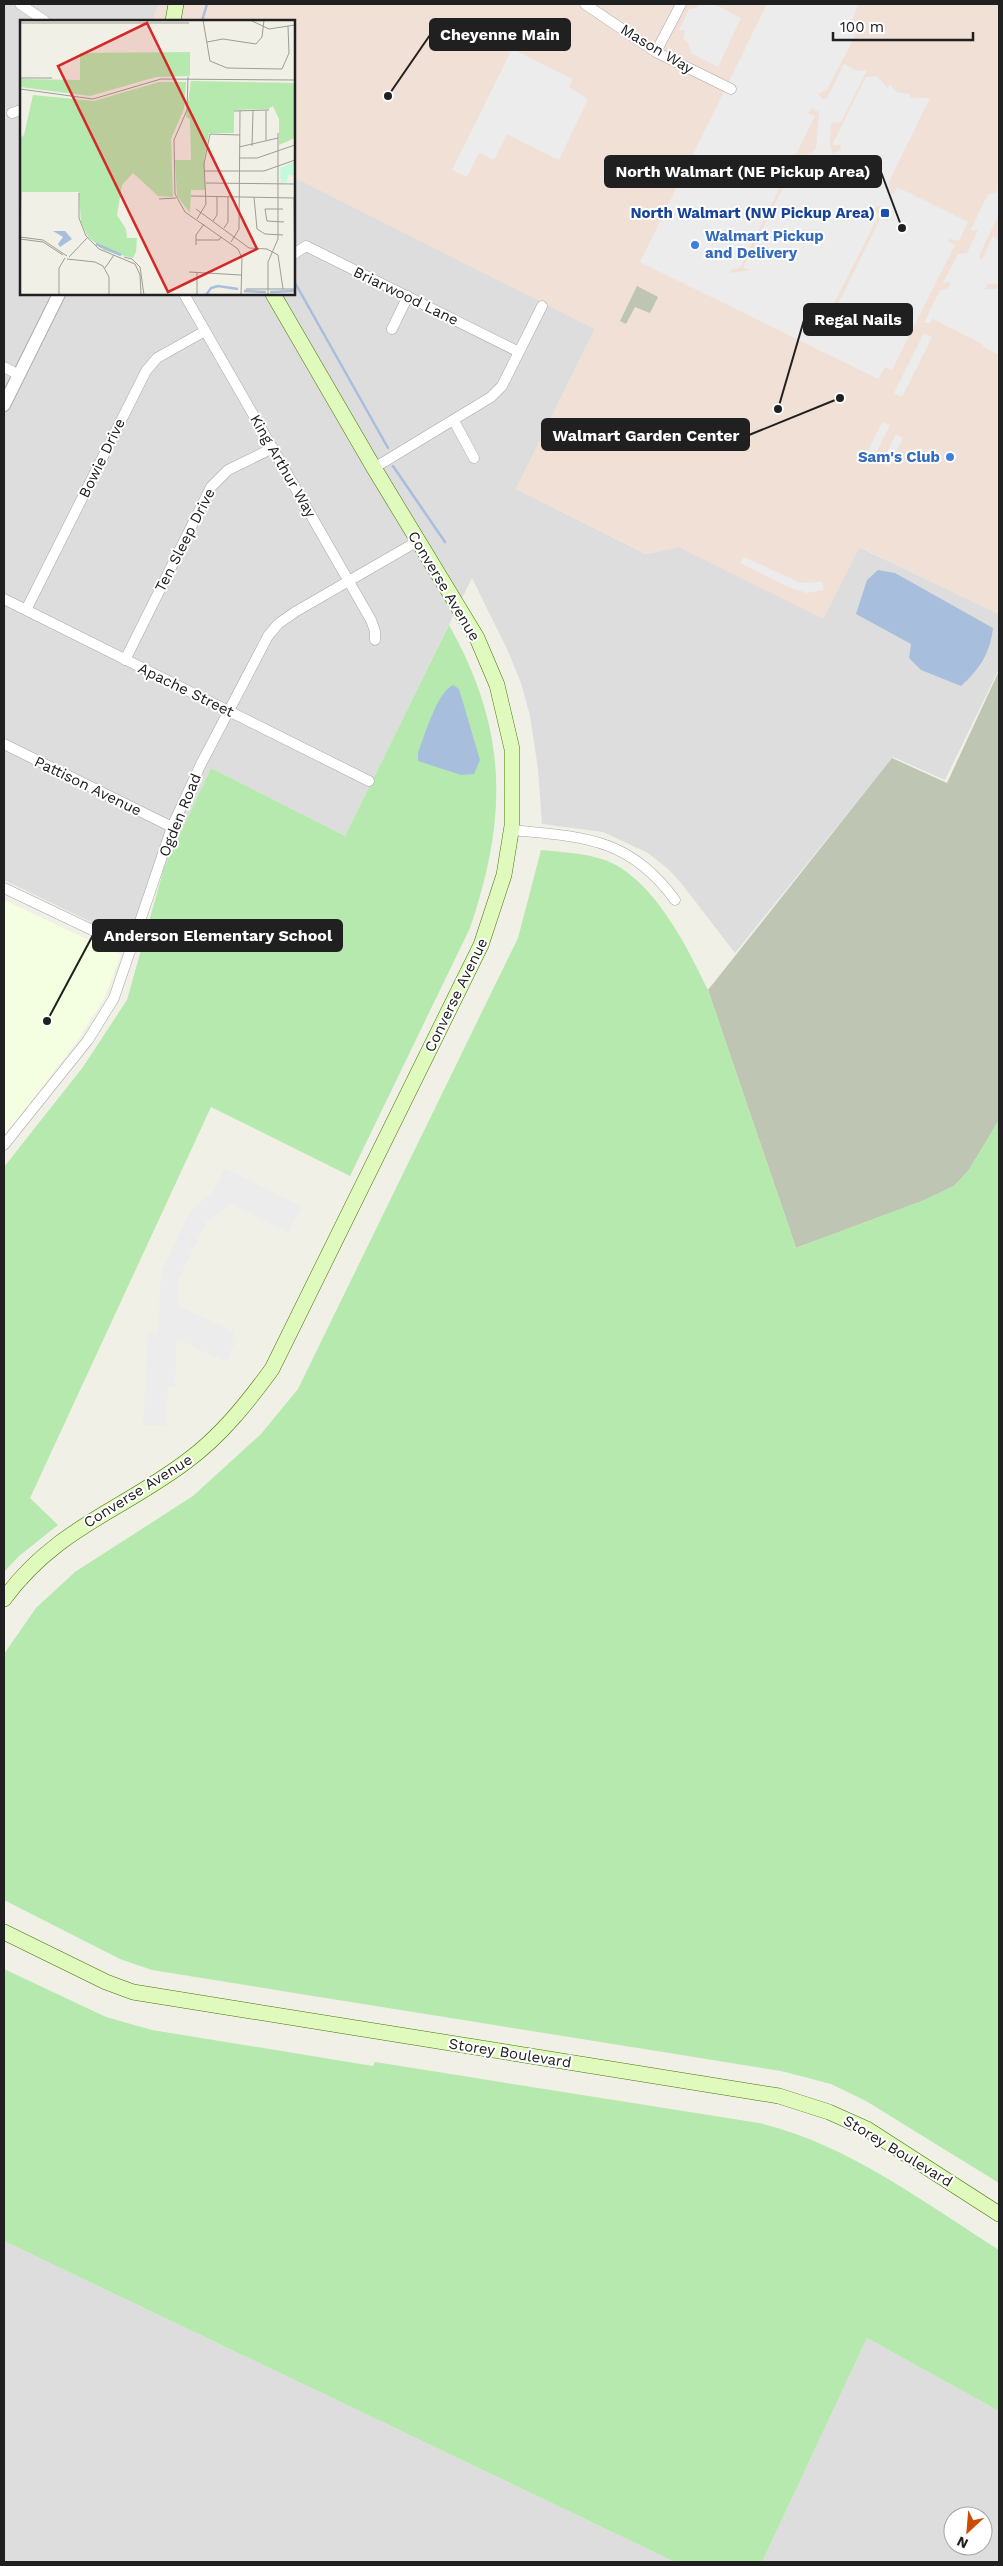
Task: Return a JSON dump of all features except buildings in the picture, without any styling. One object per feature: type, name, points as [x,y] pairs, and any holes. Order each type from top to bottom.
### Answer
[{"type":"main road","points":[[174,20],[176,4]]},
{"type":"main road","name":"Converse Avenue","points":[[4,1599],[42,1555],[74,1531],[187,1461],[217,1436],[245,1405],[272,1369],[482,945],[504,874],[512,830],[512,749],[497,684],[477,638],[374,468],[274,295]]},
{"type":"main road","name":"Storey Boulevard","points":[[4,1932],[106,1982],[133,1992],[779,2096],[829,2112],[866,2129],[999,2214]]},
{"type":"street","points":[[20,4],[43,20]]},
{"type":"street","name":"Mason Way","points":[[585,4],[656,52],[731,89]]},
{"type":"street","points":[[656,52],[681,4]]},
{"type":"street","name":"Briarwood Lane","points":[[295,253],[306,246],[519,352]]},
{"type":"street","points":[[4,405],[58,295]]},
{"type":"street","name":"King Arthur Way","points":[[185,295],[371,620],[375,631],[375,640]]},
{"type":"street","points":[[392,329],[408,296]]},
{"type":"street","points":[[374,468],[491,398],[502,386],[542,306]]},
{"type":"street","name":"Bowie Drive","points":[[26,610],[146,371],[157,358],[205,331]]},
{"type":"street","points":[[4,367],[19,375]]},
{"type":"street","points":[[454,421],[474,458]]},
{"type":"street","name":"Ten Sleep Drive","points":[[125,660],[211,487],[228,470],[274,448]]},
{"type":"street","name":"Ogden Road","points":[[4,1145],[80,1050],[102,1020],[114,998],[172,827],[260,649],[278,624],[348,580],[418,542]]},
{"type":"street","name":"Apache Street","points":[[4,599],[370,781]]},
{"type":"street","name":"Pattison Avenue","points":[[4,744],[172,827]]},
{"type":"street","points":[[512,830],[571,835],[618,850],[633,857],[656,876],[675,900]]},
{"type":"street","points":[[4,888],[132,949]]},
{"type":"shaded area","points":[[4,4],[159,4],[154,16],[155,20],[20,20],[20,295],[295,295],[295,178],[595,329],[516,489],[646,554],[679,547],[823,618],[859,547],[999,614],[999,669],[945,780],[893,757],[735,953],[681,883],[668,869],[648,853],[603,832],[542,824],[538,769],[530,716],[521,683],[508,651],[472,578],[345,836],[211,768],[164,868],[126,939],[4,880]]},
{"type":"shaded area","points":[[159,4],[999,4],[999,614],[860,547],[823,619],[679,547],[647,554],[516,489],[595,329],[295,178],[295,20],[155,20],[154,16]]},
{"type":"shaded area","points":[[699,4],[713,4],[741,18],[718,67],[691,53],[688,42],[683,39],[685,30],[679,30],[689,9],[697,8]]},
{"type":"shaded area","points":[[767,4],[859,4],[851,21],[862,22],[827,90],[818,94],[823,99],[827,98],[844,64],[857,71],[867,70],[841,122],[831,123],[830,146],[833,154],[840,150],[841,145],[832,145],[866,77],[877,76],[888,88],[890,84],[896,92],[910,94],[909,98],[930,98],[889,182],[889,189],[894,195],[897,187],[968,222],[959,241],[949,239],[948,242],[955,245],[892,370],[885,367],[878,379],[640,262]],"holes":[[[812,108],[819,112],[816,148],[810,154],[799,155],[743,268],[752,270],[730,273],[732,269],[740,268],[815,116],[808,113]],[[878,206],[888,211],[891,215],[887,221],[882,215],[832,316],[836,324],[834,326],[823,308],[825,307],[829,313],[879,215],[874,209]]]},
{"type":"shaded area","points":[[512,49],[573,79],[569,87],[588,99],[559,160],[507,134],[494,160],[479,153],[467,177],[452,170]]},
{"type":"shaded area","points":[[999,187],[999,214],[979,256],[982,260],[993,236],[999,242],[999,284],[988,284],[985,289],[999,289],[999,355],[982,346],[983,344],[933,319],[930,323],[924,323],[940,290],[948,289],[950,282],[943,283],[958,254],[967,253],[978,230],[971,231],[971,229],[988,194],[996,193]]},
{"type":"shaded area","points":[[637,286],[658,297],[650,313],[635,307],[626,324],[620,321]]},
{"type":"shaded area","points":[[924,333],[932,337],[902,397],[894,393]]},
{"type":"shaded area","points":[[882,422],[890,425],[873,459],[866,455]]},
{"type":"shaded area","points":[[896,434],[903,438],[889,466],[882,463]]},
{"type":"shaded area","points":[[744,557],[801,583],[822,582],[824,590],[807,593],[788,587],[740,563]]},
{"type":"shaded area","points":[[999,671],[999,1120],[969,1170],[954,1186],[925,1200],[796,1248],[708,990],[892,758],[947,783]]},
{"type":"shaded area","points":[[4,900],[121,955],[104,999],[76,1043],[4,1136]]},
{"type":"shaded area","points":[[225,1168],[302,1206],[288,1233],[232,1205],[206,1222],[178,1280],[177,1305],[235,1332],[231,1341],[235,1343],[226,1362],[177,1339],[175,1387],[168,1387],[166,1426],[143,1425],[148,1333],[158,1333],[161,1272],[191,1210],[213,1192]]},
{"type":"shaded area","points":[[4,2241],[675,2562],[4,2562]]},
{"type":"shaded area","points":[[867,2338],[999,2411],[999,2562],[762,2562]]},
{"type":"green space","points":[[449,625],[483,701],[492,737],[496,774],[496,811],[491,848],[470,928],[350,1176],[211,1107],[30,1498],[58,1525],[19,1556],[4,1572],[4,1167],[83,1067],[127,1000],[164,868],[211,768],[345,836]]},
{"type":"green space","points":[[541,850],[573,853],[605,860],[622,869],[638,882],[667,915],[708,990],[796,1248],[924,1200],[954,1186],[969,1170],[999,1120],[999,2183],[866,2101],[831,2084],[781,2071],[152,1970],[120,1959],[4,1900],[4,1654],[36,1608],[75,1572],[193,1496],[261,1434],[298,1389],[518,938]]},
{"type":"green space","points":[[4,1969],[106,2017],[152,2030],[373,2066],[375,2062],[759,2123],[823,2145],[884,2176],[999,2250],[999,2411],[867,2338],[762,2562],[675,2562],[4,2241]]},
{"type":"water","points":[[878,570],[895,573],[993,628],[987,653],[979,667],[961,686],[921,670],[909,658],[911,644],[856,614],[867,580]]},
{"type":"water","points":[[453,685],[459,689],[480,760],[474,774],[461,775],[418,761],[418,753],[436,705],[447,689]]},
{"type":"waterway","points":[[202,20],[207,4]]},
{"type":"waterway","points":[[295,283],[388,448]]},
{"type":"waterway","points":[[393,466],[445,542]]},
{"type":"place","name":"Cheyenne Main","points":[[388,96]]},
{"type":"place","name":"North Walmart (NW Pickup Area)","points":[[885,213]]},
{"type":"place","name":"North Walmart (NE Pickup Area)","points":[[902,228]]},
{"type":"place","name":"Walmart Pickup and Delivery","points":[[695,245]]},
{"type":"place","name":"Walmart Garden Center","points":[[840,398]]},
{"type":"place","name":"Regal Nails","points":[[778,409]]},
{"type":"place","name":"Sam's Club","points":[[950,457]]},
{"type":"place","name":"Anderson Elementary School","points":[[47,1021]]}]
